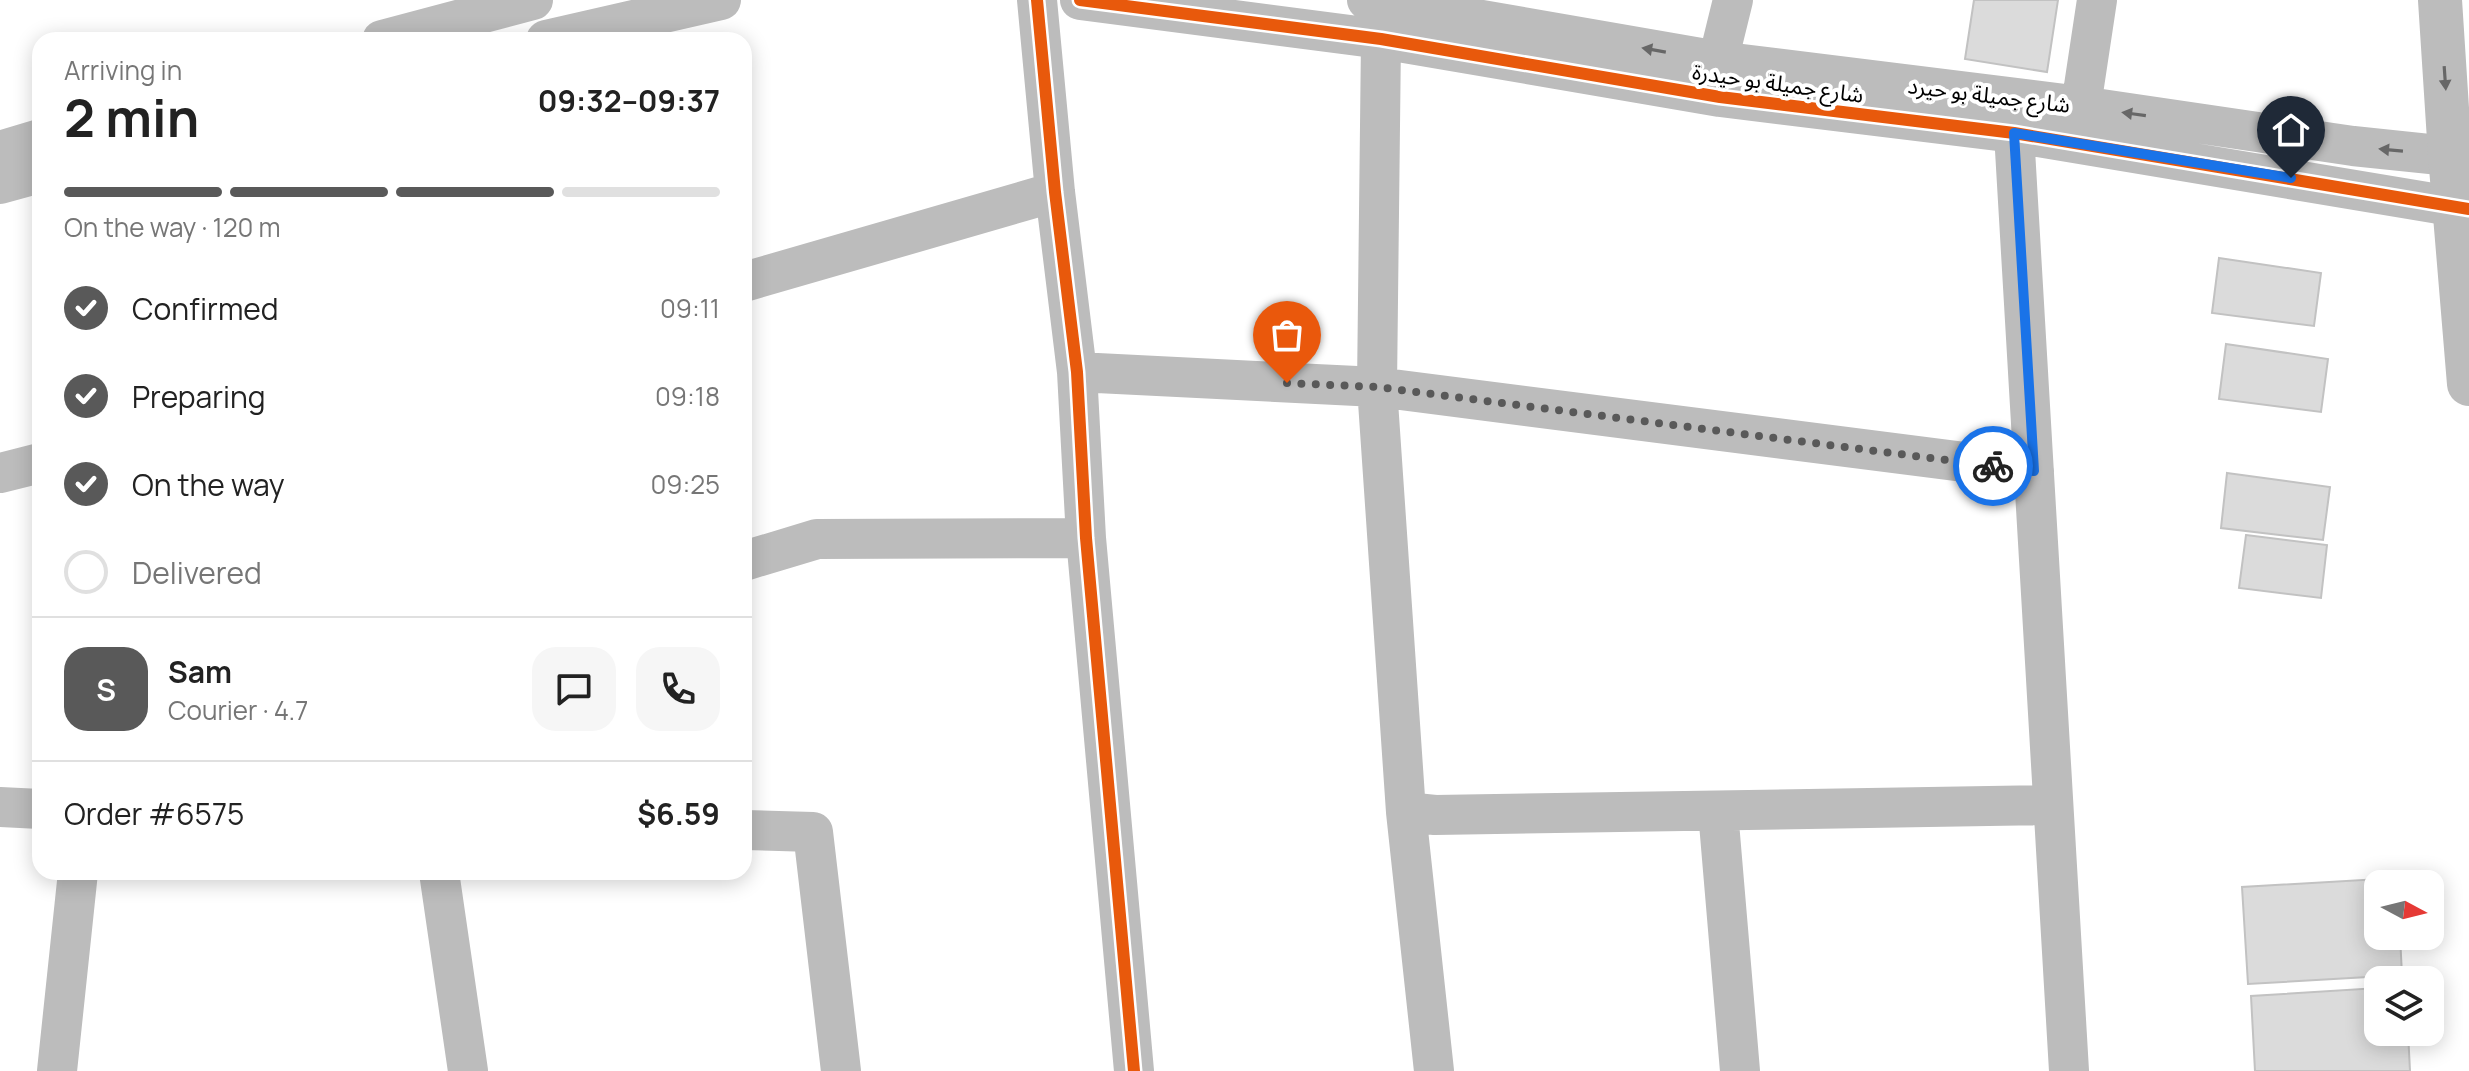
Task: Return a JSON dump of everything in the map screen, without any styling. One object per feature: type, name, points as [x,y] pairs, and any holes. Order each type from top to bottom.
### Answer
[{"type":"street","points":[[398,32],[440,11],[533,0]]},
{"type":"street","points":[[581,32],[721,0]]},
{"type":"street","points":[[1037,0],[1055,192],[1077,372],[1086,538],[1134,1071]]},
{"type":"street","name":"شارع جميلة بو حيدرة","points":[[1080,0],[1381,39],[1720,97],[2014,133],[2462,208]]},
{"type":"street","name":"شارع جميلة بو حيرد","points":[[1367,0],[1416,4],[1718,61],[2081,106],[2353,146],[2460,157]]},
{"type":"street","points":[[1718,61],[1733,0]]},
{"type":"street","points":[[2081,106],[2097,0]]},
{"type":"street","points":[[2440,0],[2460,157],[2469,384]]},
{"type":"street","points":[[1381,39],[1377,387],[1406,812],[1434,1071]]},
{"type":"street","points":[[2014,133],[2069,1071]]},
{"type":"street","points":[[0,151],[32,141]]},
{"type":"street","points":[[0,184],[32,175]]},
{"type":"street","points":[[752,280],[1055,192]]},
{"type":"street","points":[[1077,372],[1377,387],[2034,471]]},
{"type":"street","points":[[0,473],[32,465]]},
{"type":"street","points":[[752,559],[817,539],[1086,538]]},
{"type":"street","points":[[1406,812],[1435,815],[2053,805]]},
{"type":"street","points":[[0,807],[32,809]]},
{"type":"street","points":[[1718,811],[1740,1071]]},
{"type":"street","points":[[752,830],[813,832],[841,1071]]},
{"type":"street","points":[[57,1071],[77,880]]},
{"type":"street","points":[[440,880],[468,1071]]},
{"type":"building","points":[[1974,0],[2058,0],[2047,72],[1965,59]]},
{"type":"building","points":[[2219,258],[2321,273],[2314,326],[2212,313]]},
{"type":"building","points":[[2226,344],[2328,359],[2321,412],[2219,399]]},
{"type":"building","points":[[2227,473],[2330,487],[2323,540],[2221,528]]},
{"type":"building","points":[[2246,535],[2327,545],[2321,598],[2239,588]]},
{"type":"building","points":[[2364,880],[2364,950],[2401,950],[2402,966],[2364,966],[2364,977],[2248,984],[2242,887]]},
{"type":"building","points":[[2364,989],[2364,1046],[2409,1046],[2410,1071],[2255,1071],[2251,996]]},
{"type":"cycle path","points":[[1037,0],[1055,192],[1077,372],[1086,538],[1134,1071]]},
{"type":"cycle path","points":[[1080,0],[1381,39],[1720,97],[2014,133],[2469,209]]},
{"type":"way so far","points":[[1287,383],[1377,387],[1993,466]]},
{"type":"route","points":[[1993,466],[2034,471],[2014,133],[2291,178]]}]
